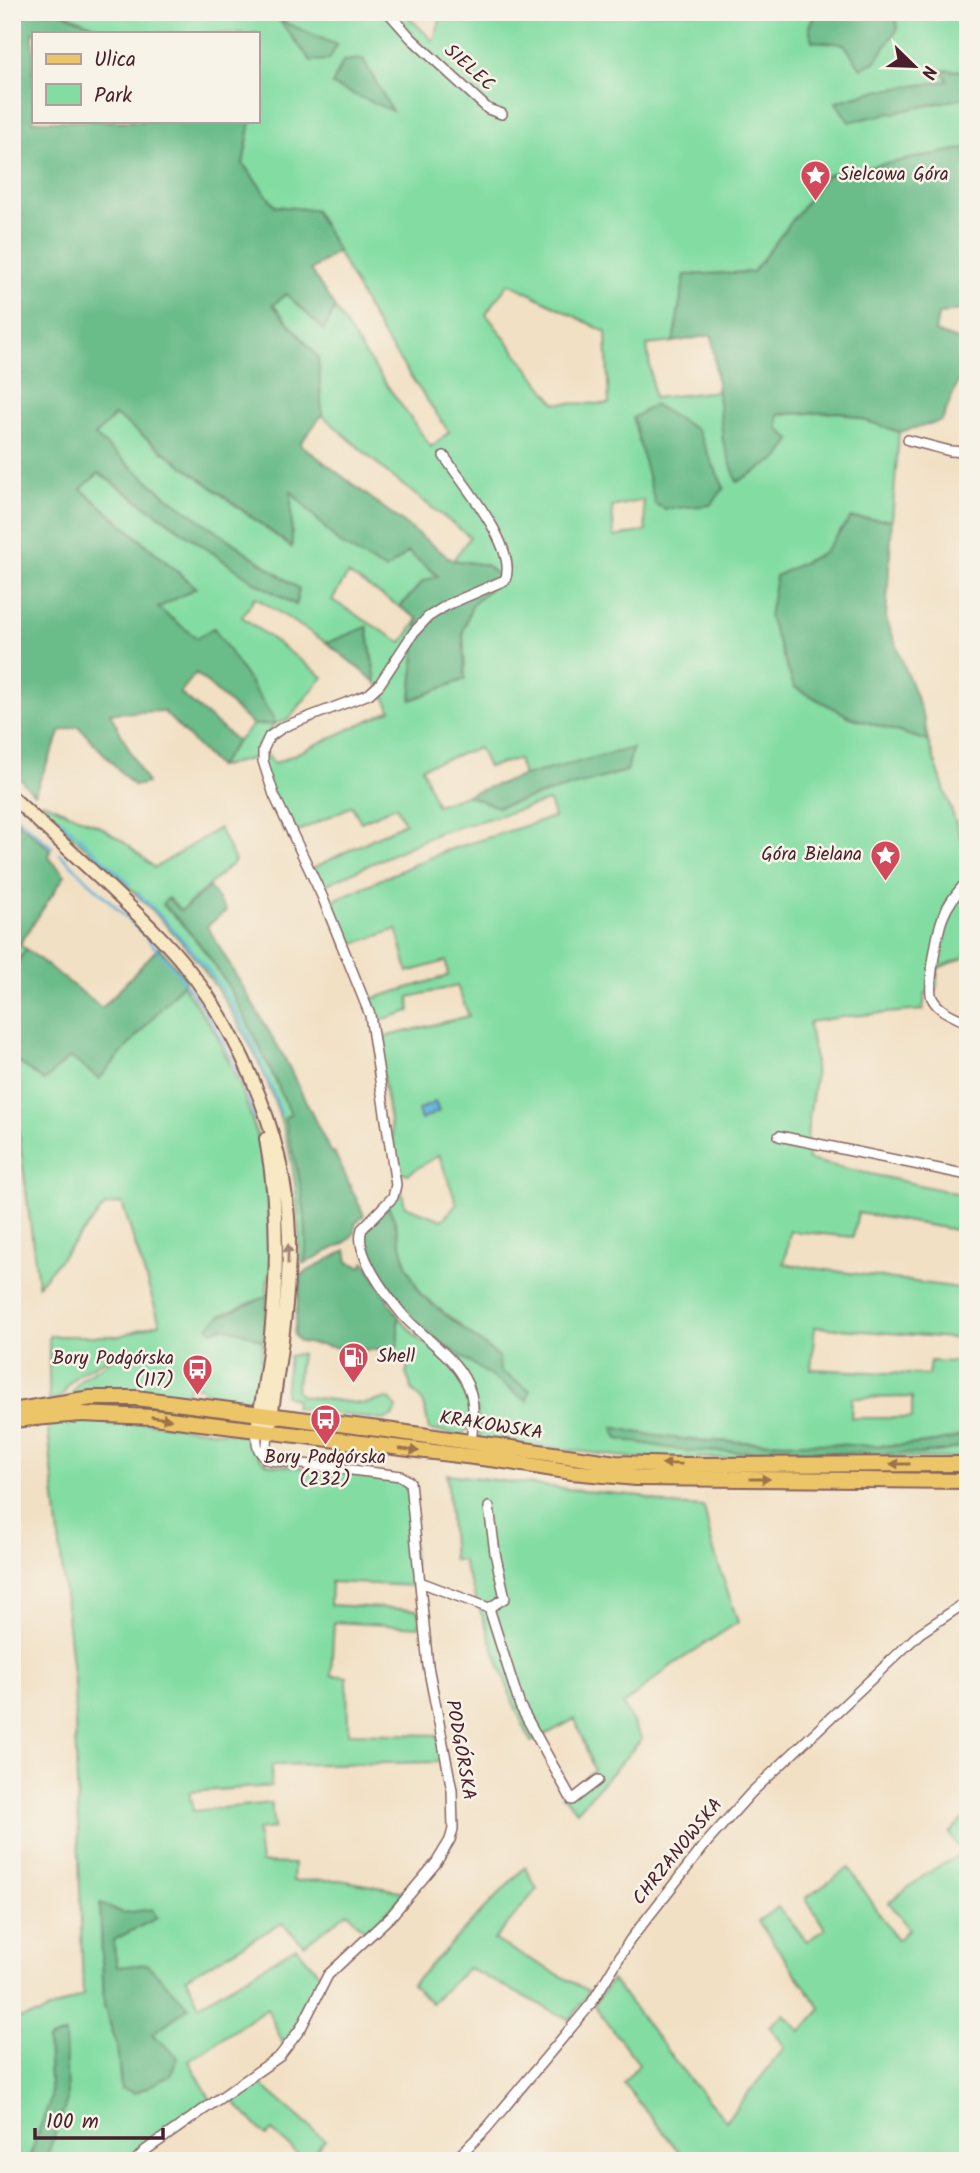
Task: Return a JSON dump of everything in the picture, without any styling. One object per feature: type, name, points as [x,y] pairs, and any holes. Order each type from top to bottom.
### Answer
[{"type":"main road","points":[[12,797],[163,940],[187,968],[223,1023],[270,1125],[285,1194],[289,1233],[286,1302],[274,1395],[266,1414]]},
{"type":"main road","points":[[258,1097],[273,1182],[277,1271],[263,1431]]},
{"type":"main road","points":[[274,1395],[282,1407],[297,1418]]},
{"type":"main road","name":"KRAKOWSKA","points":[[12,1411],[82,1399],[115,1397],[297,1418],[576,1458],[642,1464],[968,1464]]},
{"type":"main road","name":"KRAKOWSKA","points":[[12,1420],[102,1413],[153,1417],[624,1477],[968,1481]]},
{"type":"street","name":"SIELEC","points":[[388,12],[417,44],[488,108],[502,114]]},
{"type":"street","points":[[908,440],[950,451],[968,452]]},
{"type":"street","points":[[444,456],[493,526],[509,566],[505,580],[447,605],[428,617],[414,632],[379,685],[369,694],[283,727],[269,737],[263,750],[263,761],[274,795],[322,896],[359,985],[373,1028],[397,1185],[393,1197],[364,1226],[360,1236],[361,1247],[371,1270],[401,1314],[439,1347],[461,1373],[471,1392],[474,1411],[471,1442]]},
{"type":"street","points":[[968,880],[943,917],[930,981],[930,995],[944,1011],[968,1023]]},
{"type":"street","points":[[779,1136],[968,1174]]},
{"type":"street","name":"PODGÓRSKA","points":[[135,2161],[146,2150],[280,2056],[301,2028],[328,1975],[393,1914],[445,1852],[453,1829],[452,1790],[428,1666],[410,1482],[401,1476],[289,1464],[267,1459],[263,1431]]},
{"type":"street","points":[[489,1507],[505,1598],[489,1608]]},
{"type":"street","points":[[421,1582],[489,1608]]},
{"type":"street","name":"CHRZANOWSKA","points":[[454,2161],[486,2129],[591,2004],[629,1940],[708,1841],[751,1793],[920,1633],[968,1601]]},
{"type":"street","points":[[489,1608],[520,1706],[572,1800],[597,1780]]},
{"type":"green space","points":[[12,12],[60,12],[109,32],[32,32],[32,122],[251,122],[243,164],[275,206],[314,210],[338,251],[311,270],[335,308],[324,330],[286,294],[273,305],[318,357],[322,415],[300,444],[452,560],[486,565],[501,578],[472,605],[463,631],[465,679],[411,700],[418,619],[400,607],[423,581],[438,576],[408,552],[386,570],[339,543],[291,491],[292,547],[115,415],[95,436],[166,496],[299,589],[296,605],[253,581],[99,473],[81,489],[196,588],[158,608],[197,638],[214,628],[274,719],[274,724],[253,725],[196,673],[180,693],[237,741],[218,767],[163,711],[110,713],[147,783],[134,786],[78,726],[61,731],[34,794],[12,770]]},
{"type":"green space","points":[[60,12],[150,12],[165,17],[175,12],[404,12],[433,41],[443,12],[817,12],[809,26],[897,28],[894,12],[968,12],[968,71],[942,71],[949,81],[871,92],[836,102],[968,97],[968,148],[827,175],[753,272],[685,275],[673,342],[647,345],[654,398],[718,391],[723,441],[779,458],[791,440],[778,428],[778,414],[841,412],[899,432],[892,520],[851,518],[823,553],[776,576],[850,717],[928,741],[968,859],[968,956],[938,968],[936,990],[925,994],[923,1010],[809,1022],[815,1070],[807,1150],[808,1160],[960,1194],[956,1230],[858,1213],[853,1237],[790,1231],[784,1264],[960,1288],[958,1319],[968,1320],[968,1434],[928,1443],[865,1446],[684,1439],[614,1428],[685,1451],[918,1454],[968,1445],[968,1458],[633,1458],[480,1439],[477,1410],[468,1429],[461,1435],[429,1430],[424,1404],[412,1389],[406,1373],[408,1366],[402,1355],[390,1356],[384,1351],[398,1346],[398,1316],[422,1343],[432,1335],[441,1343],[529,1390],[500,1371],[460,1325],[421,1295],[407,1267],[388,1206],[401,1189],[405,1206],[442,1220],[457,1204],[439,1155],[408,1174],[398,1171],[373,1014],[368,1000],[448,976],[446,961],[408,972],[397,929],[345,947],[327,903],[445,851],[554,817],[549,801],[438,833],[321,887],[313,868],[405,823],[396,806],[361,822],[352,806],[297,832],[295,827],[285,833],[269,798],[257,757],[218,767],[253,725],[273,724],[213,628],[197,638],[157,608],[196,587],[81,489],[98,473],[253,581],[295,605],[299,589],[166,496],[95,436],[115,415],[291,547],[290,490],[339,543],[408,552],[439,577],[423,581],[400,607],[348,574],[332,600],[402,643],[418,619],[411,700],[465,679],[463,631],[472,605],[501,578],[486,565],[453,560],[470,537],[390,475],[322,415],[318,357],[273,305],[286,294],[324,329],[335,308],[431,447],[449,432],[381,333],[315,210],[275,206],[243,164],[251,122],[259,122],[259,32],[109,32]],"holes":[[[509,283],[606,332],[609,404],[555,403],[486,314]],[[654,405],[696,430],[724,488]],[[643,500],[646,531],[614,537],[612,507]],[[255,597],[327,643],[367,627],[376,682],[391,710],[274,764],[260,745],[274,724],[288,720],[323,677],[242,617]],[[479,748],[488,767],[518,759],[523,776],[632,749],[627,771],[498,807],[466,795],[436,805],[422,767]],[[457,986],[469,1016],[380,1038],[377,1021],[410,1011],[409,997]],[[815,1327],[963,1339],[960,1362],[930,1361],[928,1375],[811,1369]],[[912,1397],[912,1418],[851,1418],[852,1398]]]},
{"type":"green space","points":[[817,12],[894,12],[898,28],[875,62],[861,68],[844,44],[812,41],[809,26]]},
{"type":"green space","points":[[279,20],[337,45],[329,60],[311,61]]},
{"type":"green space","points":[[363,59],[392,111],[332,85],[343,61]]},
{"type":"green space","points":[[942,70],[968,71],[968,97],[849,122],[836,102],[871,92],[948,81]]},
{"type":"green space","points":[[968,148],[968,308],[938,315],[935,332],[968,344],[968,357],[942,421],[899,432],[841,412],[778,414],[778,428],[791,440],[779,458],[737,482],[723,441],[712,335],[673,342],[685,275],[753,272],[827,175]]},
{"type":"green space","points":[[654,405],[697,430],[724,488],[711,505],[665,509],[655,504],[633,418]]},
{"type":"green space","points":[[851,518],[892,520],[886,618],[924,718],[928,741],[850,717],[794,687],[769,617],[776,576],[823,553]]},
{"type":"green space","points":[[367,627],[376,682],[327,643]]},
{"type":"green space","points":[[632,748],[627,771],[498,807],[466,795],[523,776]]},
{"type":"green space","points":[[43,802],[99,826],[124,842],[155,868],[219,828],[235,861],[181,911],[162,905],[204,951],[221,976],[237,1002],[291,1114],[285,1119],[304,1208],[305,1263],[300,1262],[295,1182],[279,1113],[266,1079],[232,1013],[213,982],[168,927],[121,880],[39,806]]},
{"type":"green space","points":[[12,817],[50,849],[49,858],[65,875],[20,944],[12,940]]},
{"type":"green space","points":[[209,887],[226,911],[207,926],[285,1059],[364,1215],[355,1224],[355,1232],[345,1243],[305,1263],[304,1208],[284,1118],[291,1114],[251,1029],[221,975],[204,950],[162,904],[168,898],[181,911]]},
{"type":"green space","points":[[12,940],[26,949],[12,970]]},
{"type":"green space","points":[[159,947],[187,979],[99,1079],[70,1057],[44,1081],[12,1057],[12,970],[26,949],[102,1008]]},
{"type":"green space","points":[[182,984],[216,1034],[240,1086],[267,1173],[271,1270],[267,1284],[268,1296],[220,1316],[221,1327],[240,1331],[263,1341],[258,1387],[255,1388],[252,1398],[244,1403],[203,1391],[201,1387],[189,1386],[187,1395],[72,1395],[74,1388],[83,1378],[111,1360],[109,1358],[82,1372],[70,1382],[63,1396],[49,1401],[49,1336],[120,1336],[160,1323],[122,1203],[105,1206],[38,1285],[12,1079],[12,1057],[44,1081],[70,1056],[99,1079]]},
{"type":"green space","points":[[388,1206],[407,1267],[421,1295],[499,1357],[500,1371],[530,1390],[527,1401],[442,1343],[418,1324],[396,1299],[370,1257],[364,1239],[366,1230]]},
{"type":"green space","points":[[346,1250],[348,1262],[361,1267],[365,1262],[398,1316],[398,1346],[375,1350],[349,1349],[299,1342],[294,1335],[301,1275]]},
{"type":"green space","points":[[268,1296],[263,1341],[240,1331],[221,1327],[213,1331],[208,1327],[220,1316]]},
{"type":"green space","points":[[301,1354],[296,1391],[301,1396],[363,1404],[391,1400],[396,1408],[393,1416],[383,1420],[295,1408],[296,1400],[285,1395],[289,1356]]},
{"type":"green space","points":[[47,1420],[149,1423],[243,1435],[260,1458],[268,1464],[399,1479],[404,1482],[409,1493],[415,1586],[331,1582],[330,1605],[418,1610],[420,1627],[334,1622],[331,1675],[347,1677],[348,1733],[437,1735],[443,1762],[272,1765],[271,1786],[189,1792],[193,1811],[271,1803],[274,1828],[257,1830],[261,1863],[294,1864],[293,1881],[340,1880],[405,1892],[368,1934],[348,1912],[304,1945],[282,1923],[186,1978],[199,2005],[296,1947],[322,1977],[284,2046],[267,2008],[189,2061],[212,2102],[135,2156],[106,2156],[101,2161],[45,2161],[67,2100],[64,2034],[48,2040],[51,2098],[28,2161],[12,2161],[12,2020],[40,2014],[83,1995],[74,1684]],"holes":[[[100,1904],[123,1913],[156,1918],[113,1940],[117,1968],[152,2034],[121,2088],[117,2045],[104,2006]]]},
{"type":"green space","points":[[613,1427],[686,1439],[867,1446],[929,1443],[968,1434],[968,1445],[918,1454],[685,1451],[618,1439]]},
{"type":"green space","points":[[447,1474],[641,1496],[669,1505],[704,1507],[712,1545],[738,1622],[671,1666],[623,1705],[642,1739],[577,1811],[562,1795],[594,1770],[575,1719],[531,1742],[513,1702],[462,1560],[453,1560]]},
{"type":"green space","points":[[968,1814],[968,2161],[687,2161],[623,2083],[639,2064],[594,2005],[610,1982],[612,1980],[726,2121],[785,2047],[769,2026],[784,2014],[801,2032],[821,2009],[758,1921],[778,1907],[807,1941],[825,1929],[806,1898],[849,1868],[897,1940],[909,1929],[889,1902],[929,1872],[963,1853],[949,1833]]},
{"type":"green space","points":[[525,1867],[537,1889],[494,1940],[589,1991],[570,2020],[468,1968],[431,2003],[412,1984]]},
{"type":"green space","points":[[100,1903],[123,1913],[152,1909],[157,1918],[113,1940],[117,1967],[147,1964],[189,2007],[152,2034],[178,2057],[170,2076],[135,2093],[121,2088],[117,2045],[104,2006]]},
{"type":"green space","points":[[65,2034],[67,2100],[45,2161],[28,2161],[51,2098],[48,2040]]},
{"type":"green space","points":[[256,2080],[325,2140],[306,2161],[272,2131],[266,2136],[229,2097]]},
{"type":"water","points":[[435,1102],[439,1111],[421,1120],[418,1110]]},
{"type":"waterway","points":[[12,813],[53,848]]},
{"type":"waterway","points":[[60,819],[130,884]]},
{"type":"waterway","points":[[60,854],[151,943],[201,1005],[240,1078],[255,1121]]},
{"type":"waterway","points":[[138,893],[189,947],[227,997],[254,1045],[281,1113]]},
{"type":"place","name":"Sielcowa Góra","points":[[816,202]]},
{"type":"place","name":"Góra Bielana","points":[[885,882]]},
{"type":"place","name":"Shell","points":[[354,1384]]},
{"type":"place","name":"Bory Podgórska (117)","points":[[197,1397]]},
{"type":"place","name":"Bory Podgórska (232)","points":[[325,1446]]}]
